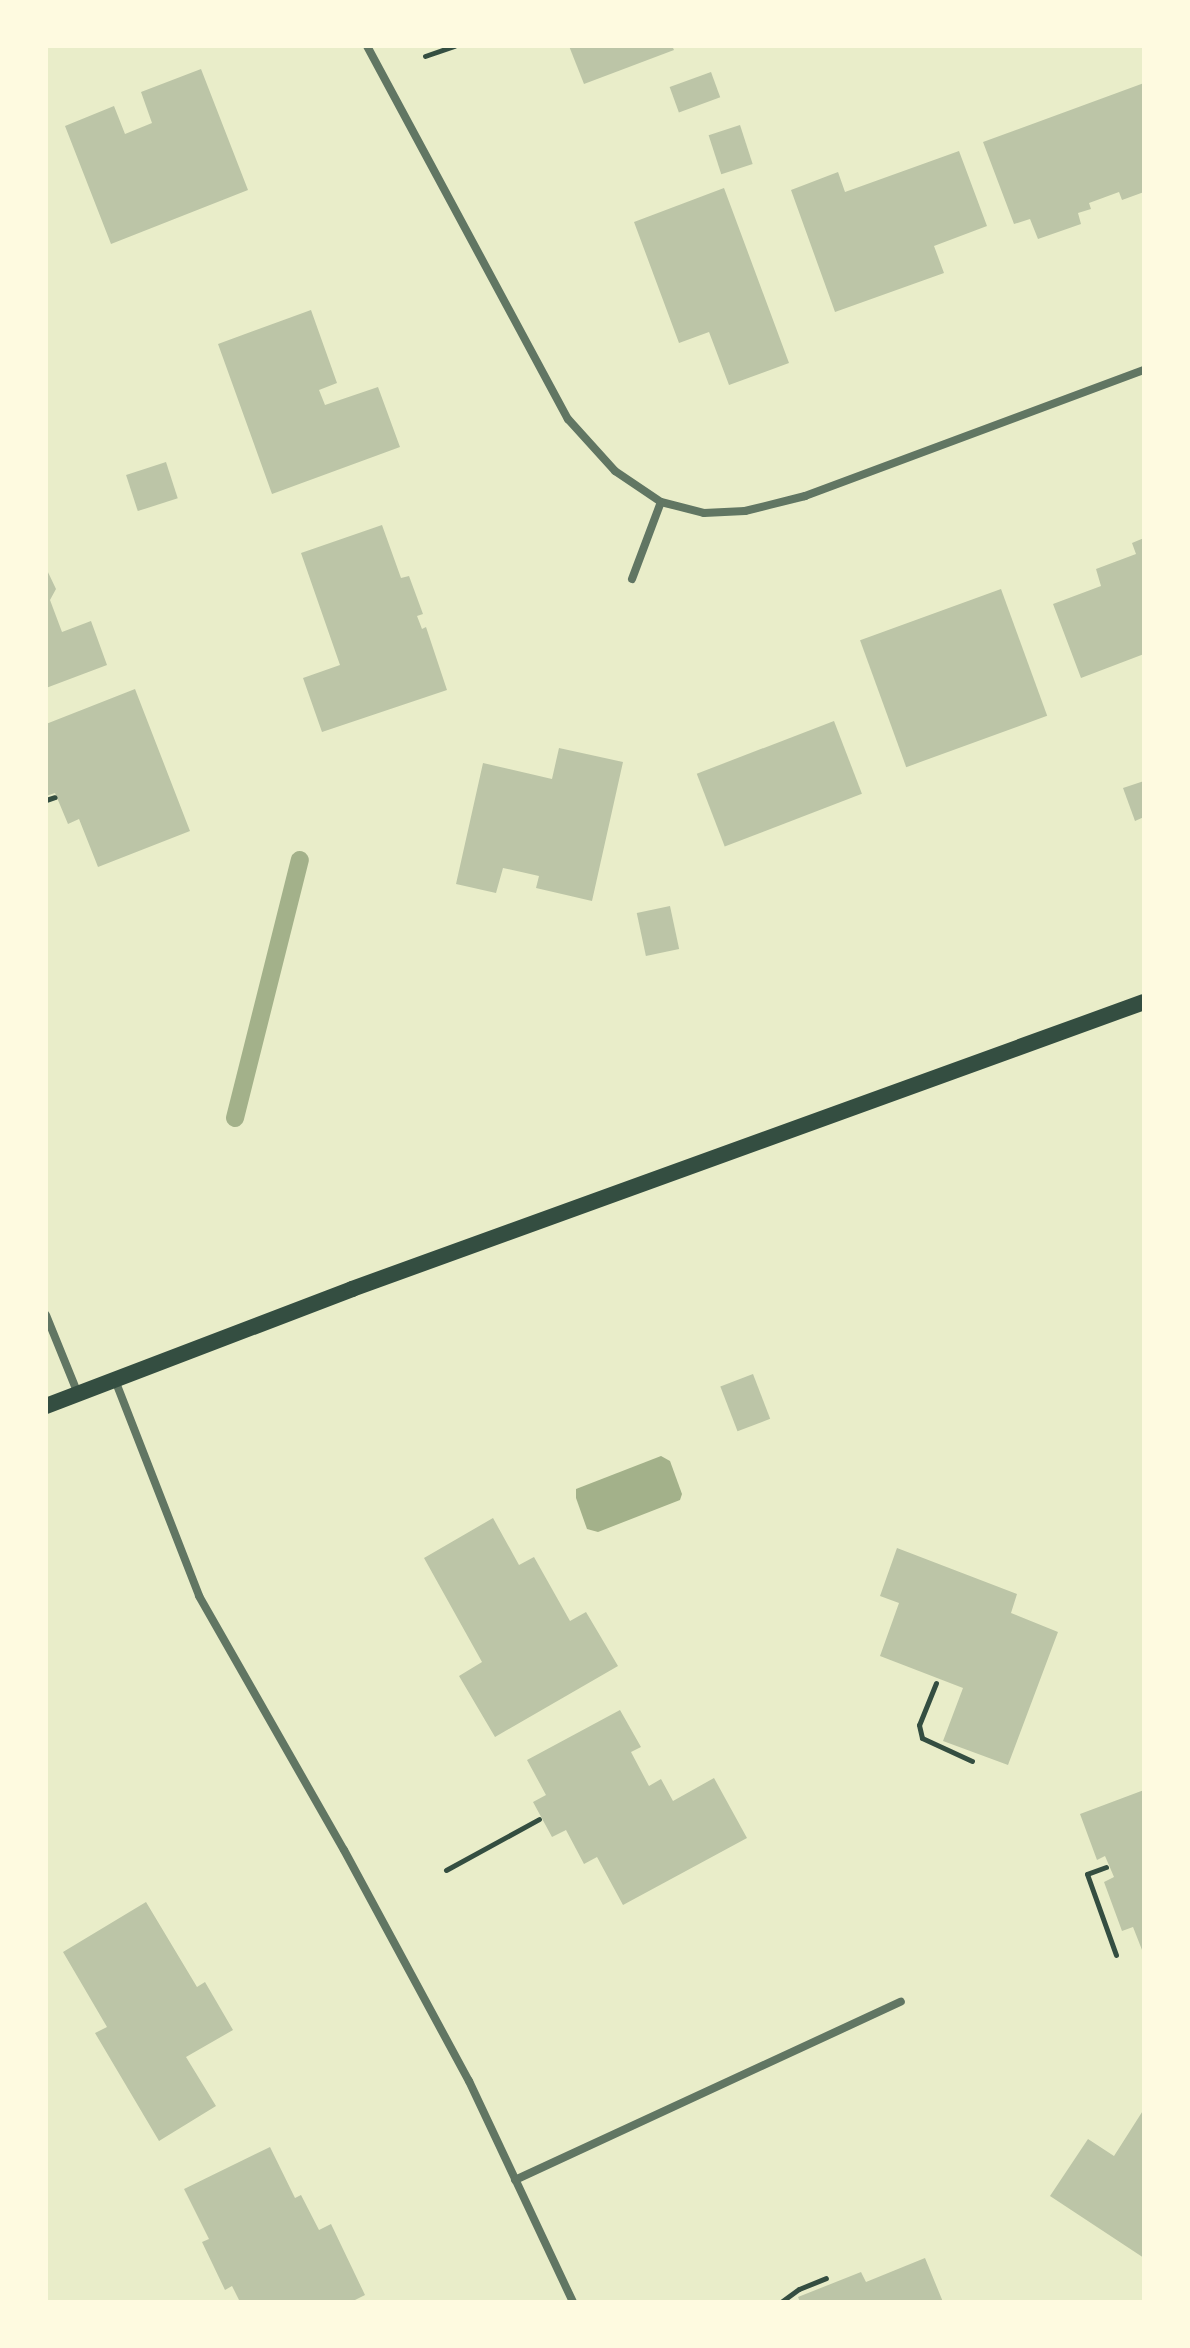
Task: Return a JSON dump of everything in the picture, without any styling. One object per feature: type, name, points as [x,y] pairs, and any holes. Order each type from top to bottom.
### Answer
[{"type":"main road","points":[[46,1406],[352,1289],[1144,1002]]},
{"type":"street","points":[[367,46],[568,419],[615,471],[661,502],[704,513],[745,511],[805,496],[1144,370]]},
{"type":"street","points":[[632,579],[661,502]]},
{"type":"street","points":[[46,1315],[78,1394]]},
{"type":"street","points":[[115,1380],[199,1596],[469,2081],[573,2302]]},
{"type":"street","points":[[515,2180],[901,2002]]},
{"type":"path","points":[[425,56],[454,46]]},
{"type":"path","points":[[46,800],[55,797]]},
{"type":"path","points":[[936,1683],[919,1725],[922,1738],[972,1761]]},
{"type":"path","points":[[446,1870],[539,1819]]},
{"type":"path","points":[[1106,1867],[1087,1874],[1116,1955]]},
{"type":"path","points":[[781,2302],[799,2289],[826,2278]]},
{"type":"shaded area","points":[[661,1456],[670,1461],[682,1494],[680,1500],[598,1532],[587,1529],[576,1489]]},
{"type":"building","points":[[569,46],[672,46],[674,50],[584,84]]},
{"type":"building","points":[[201,69],[248,190],[111,244],[65,126],[114,106],[125,134],[152,123],[141,92]]},
{"type":"building","points":[[711,72],[720,97],[679,112],[670,87]]},
{"type":"building","points":[[1144,83],[1144,192],[1122,200],[1119,192],[1089,203],[1091,209],[1078,213],[1081,224],[1038,239],[1030,219],[1014,224],[983,142]]},
{"type":"building","points":[[740,125],[753,164],[721,174],[709,135]]},
{"type":"building","points":[[959,151],[987,226],[934,246],[944,273],[835,312],[791,190],[838,172],[845,192]]},
{"type":"building","points":[[724,188],[789,363],[729,385],[709,332],[679,343],[634,222]]},
{"type":"building","points":[[311,310],[337,383],[319,390],[325,405],[378,387],[400,447],[272,494],[218,344]]},
{"type":"building","points":[[166,462],[178,498],[138,511],[126,475]]},
{"type":"building","points":[[382,525],[401,578],[409,576],[423,614],[417,616],[422,629],[426,627],[447,690],[322,732],[303,678],[340,665],[301,553]]},
{"type":"building","points":[[1144,538],[1144,654],[1081,678],[1053,604],[1101,586],[1096,569],[1136,554],[1132,543]]},
{"type":"building","points":[[46,568],[56,589],[50,600],[62,632],[91,621],[107,665],[46,688]]},
{"type":"building","points":[[1001,589],[1047,716],[906,767],[860,640]]},
{"type":"building","points":[[135,689],[190,831],[98,867],[79,819],[68,824],[55,793],[46,796],[46,724]]},
{"type":"building","points":[[834,721],[862,794],[725,846],[697,774]]},
{"type":"building","points":[[559,748],[623,762],[592,901],[536,888],[539,876],[503,868],[496,893],[456,884],[483,763],[552,779]]},
{"type":"building","points":[[1144,781],[1144,817],[1135,821],[1123,788]]},
{"type":"building","points":[[670,906],[679,949],[646,956],[637,913]]},
{"type":"building","points":[[753,1374],[770,1419],[738,1431],[720,1387]]},
{"type":"building","points":[[493,1518],[519,1565],[534,1557],[570,1621],[586,1612],[618,1666],[495,1737],[459,1676],[482,1662],[424,1558]]},
{"type":"building","points":[[897,1548],[1017,1594],[1011,1613],[1058,1632],[1008,1765],[943,1741],[963,1688],[880,1656],[899,1603],[880,1596]]},
{"type":"building","points":[[620,1710],[641,1747],[631,1752],[649,1786],[661,1779],[673,1801],[714,1778],[747,1838],[623,1905],[597,1857],[584,1864],[566,1830],[552,1837],[533,1802],[546,1795],[527,1760]]},
{"type":"building","points":[[1144,1790],[1144,1955],[1133,1927],[1122,1931],[1104,1882],[1114,1877],[1105,1856],[1097,1860],[1080,1814]]},
{"type":"building","points":[[146,1902],[197,1987],[205,1982],[233,2030],[186,2057],[216,2106],[159,2141],[95,2033],[107,2027],[63,1952]]},
{"type":"building","points":[[1144,2109],[1144,2258],[1050,2196],[1088,2139],[1114,2156]]},
{"type":"building","points":[[270,2147],[295,2198],[301,2195],[319,2230],[331,2224],[365,2295],[351,2302],[240,2302],[232,2286],[225,2290],[202,2242],[209,2239],[184,2189]]},
{"type":"building","points":[[925,2258],[943,2302],[800,2302],[798,2297],[861,2272],[866,2282]]},
{"type":"waterway","points":[[235,1118],[300,860]]}]
